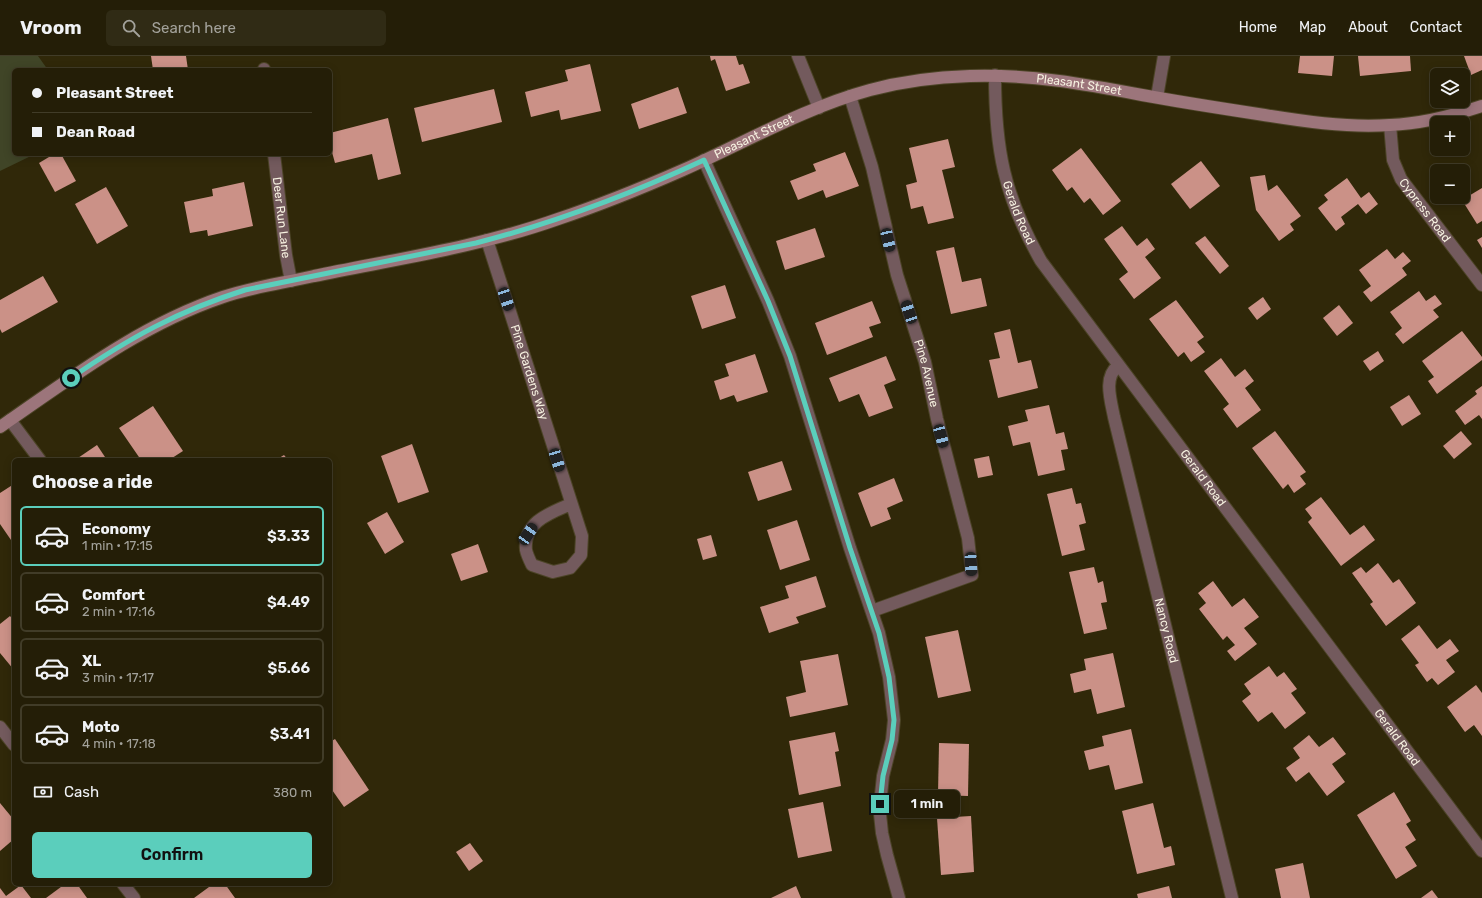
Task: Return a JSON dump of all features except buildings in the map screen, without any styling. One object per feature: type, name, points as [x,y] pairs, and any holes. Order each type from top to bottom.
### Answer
[{"type":"street","points":[[798,56],[819,108]]},
{"type":"street","points":[[1157,98],[1164,56]]},
{"type":"street","name":"Pleasant Street","points":[[0,427],[108,352],[152,327],[196,307],[245,290],[487,240],[562,218],[661,180],[819,108],[869,90],[910,81],[949,77],[995,75],[1020,76],[1070,82],[1157,98],[1311,122],[1363,126],[1390,125],[1433,119],[1482,106]]},
{"type":"street","name":"Gerald Road","points":[[995,75],[998,146],[1007,186],[1020,222],[1041,262],[1482,851]]},
{"type":"street","name":"Pine Avenue","points":[[850,96],[872,167],[897,275],[925,362],[937,420],[968,538],[972,575],[872,611]]},
{"type":"street","name":"Cypress Road","points":[[1390,125],[1393,160],[1401,179],[1482,285]]},
{"type":"street","name":"Deer Run Lane","points":[[274,156],[286,255],[291,281]]},
{"type":"street","points":[[704,160],[783,337],[801,389],[850,548],[885,654],[894,720],[892,740],[880,795],[880,814],[882,833],[899,898]]},
{"type":"street","name":"Pine Gardens Way","points":[[487,240],[582,536],[581,555],[570,568],[553,572],[532,565],[526,551],[528,534],[537,520],[571,504]]},
{"type":"street","name":"Nancy Road","points":[[1118,366],[1112,373],[1109,384],[1114,417],[1232,898]]},
{"type":"street","points":[[10,420],[38,458]]},
{"type":"street","points":[[0,727],[12,742]]},
{"type":"street","points":[[125,886],[134,898]]},
{"type":"green space","points":[[0,56],[38,56],[47,68],[12,68],[12,156],[31,156],[0,171]]},
{"type":"route","points":[[71,378],[108,352],[152,327],[174,316],[221,298],[245,290],[506,236],[562,218],[661,180],[704,160],[768,301],[790,356],[885,654],[894,720],[889,757],[883,776],[880,804]]}]
